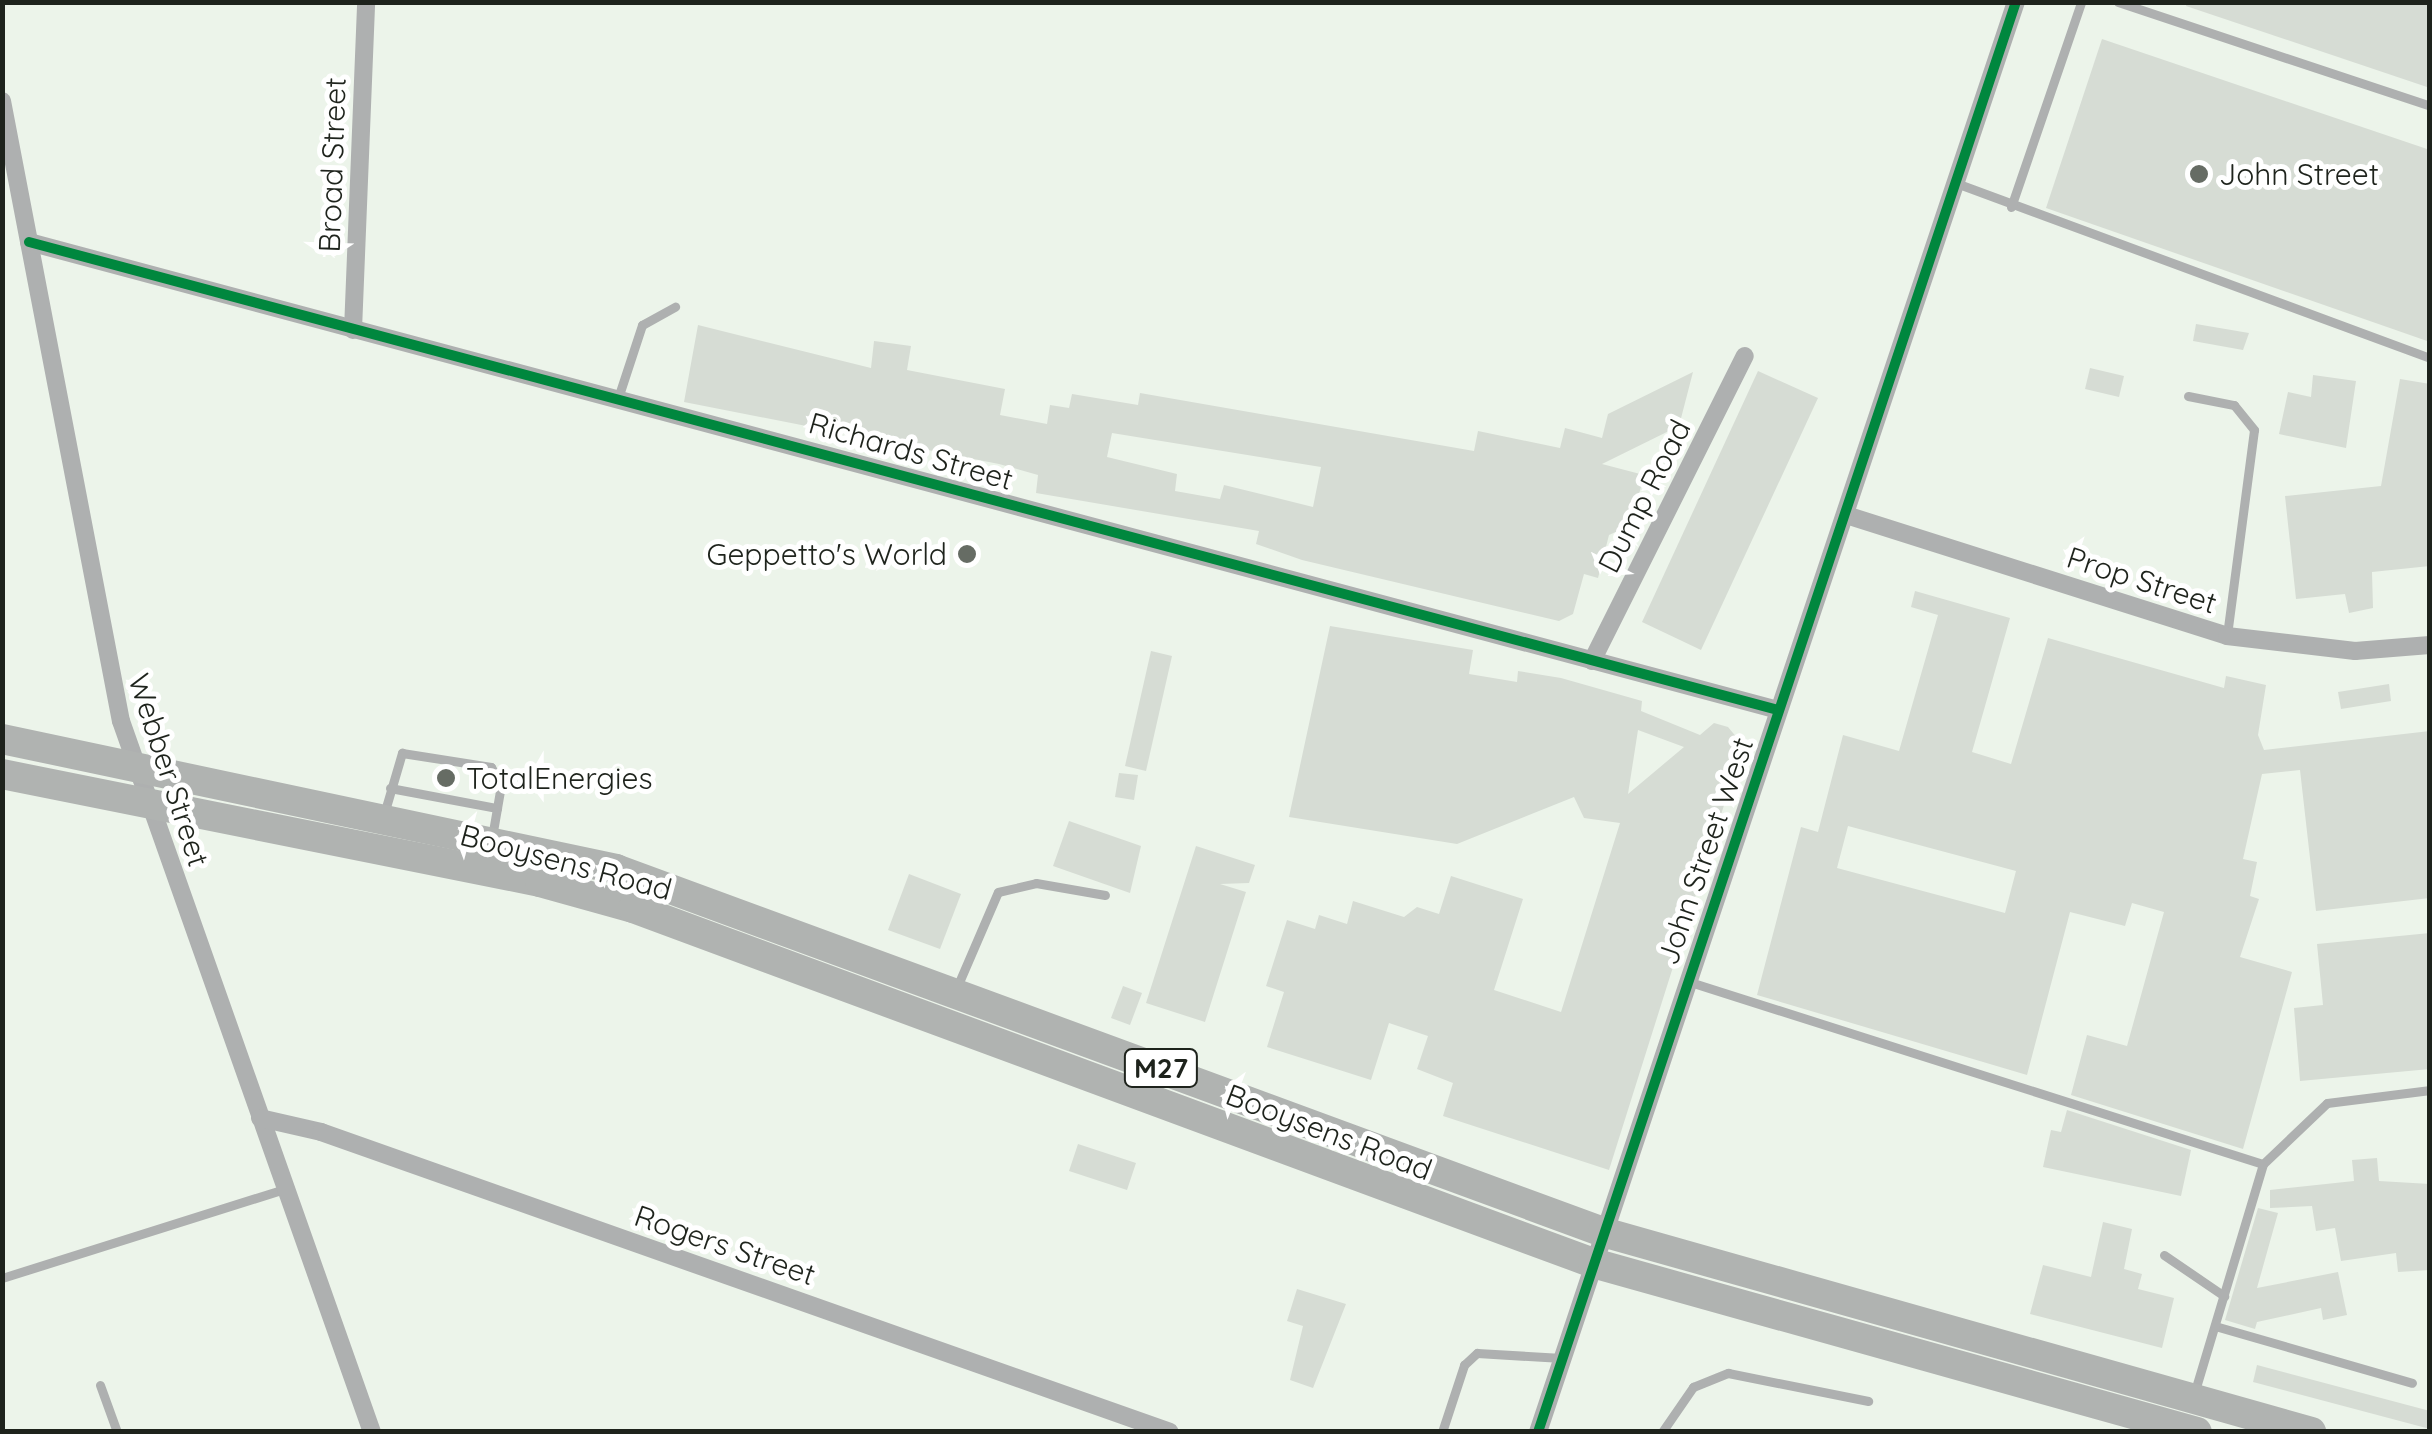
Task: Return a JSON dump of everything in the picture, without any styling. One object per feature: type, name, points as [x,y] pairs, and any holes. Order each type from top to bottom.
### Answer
[{"type":"main road","name":"Booysens Road","points":[[2,739],[135,766],[387,803],[492,840],[616,869],[956,989],[1603,1232],[2311,1432]]},
{"type":"main road","name":"Booysens Road","points":[[2,774],[633,908],[1593,1263],[2188,1430]]},
{"type":"street","name":"Broad Street","points":[[353,330],[366,2]]},
{"type":"street","name":"John Street West","points":[[1538,1432],[2016,2]]},
{"type":"street","name":"Webber Street","points":[[2,100],[102,642],[135,766],[372,1432]]},
{"type":"street","name":"Richards Street","points":[[29,242],[353,330],[619,395],[1778,710]]},
{"type":"street","name":"Dump Road","points":[[1592,662],[1745,356]]},
{"type":"street","name":"Prop Street","points":[[1846,515],[2227,636],[2354,651],[2430,645]]},
{"type":"street","name":"Rogers Street","points":[[260,1118],[320,1132],[1170,1432]]},
{"type":"lane","points":[[2012,207],[2080,2]]},
{"type":"lane","points":[[2118,2],[2430,106]]},
{"type":"lane","points":[[1956,183],[2012,207],[2430,358]]},
{"type":"lane","points":[[619,395],[642,325],[675,307]]},
{"type":"lane","points":[[2188,396],[2234,405],[2254,430],[2227,636]]},
{"type":"lane","points":[[492,840],[501,785],[490,767],[412,751],[396,758],[387,803],[497,808]]},
{"type":"lane","points":[[956,989],[998,892],[1036,883],[1105,895]]},
{"type":"lane","points":[[1687,981],[2263,1164]]},
{"type":"lane","points":[[2193,1398],[2263,1164],[2327,1103],[2430,1090]]},
{"type":"lane","points":[[2,1278],[285,1189]]},
{"type":"lane","points":[[2164,1255],[2224,1296]]},
{"type":"lane","points":[[2214,1326],[2412,1383]]},
{"type":"lane","points":[[1442,1432],[1464,1365],[1477,1353],[1562,1358]]},
{"type":"lane","points":[[1662,1432],[1693,1387],[1728,1373],[1868,1401]]},
{"type":"lane","points":[[100,1384],[117,1432]]},
{"type":"building","points":[[2187,2],[2430,2],[2430,88],[2186,6]]},
{"type":"building","points":[[2102,39],[2430,150],[2430,342],[2046,208]]},
{"type":"building","points":[[2196,324],[2249,333],[2243,350],[2193,341]]},
{"type":"building","points":[[698,325],[871,368],[874,341],[911,346],[907,370],[1005,389],[1000,415],[1047,424],[1050,405],[1069,408],[1072,394],[1138,405],[1140,393],[1474,451],[1478,431],[1560,448],[1565,428],[1602,438],[1608,414],[1693,372],[1679,426],[1602,464],[1644,475],[1631,525],[1609,535],[1598,578],[1584,574],[1573,614],[1559,621],[1302,560],[1256,544],[1259,531],[1036,493],[1038,475],[999,464],[684,402]],"holes":[[[1112,433],[1321,467],[1313,507],[1224,485],[1220,499],[1175,491],[1177,474],[1107,457]]]},
{"type":"building","points":[[2090,368],[2124,376],[2119,397],[2085,389]]},
{"type":"building","points":[[1758,371],[1818,398],[1701,650],[1642,622]]},
{"type":"building","points":[[2313,375],[2356,381],[2346,448],[2279,434],[2288,392],[2311,397]]},
{"type":"building","points":[[2400,379],[2430,384],[2430,566],[2372,572],[2373,608],[2349,613],[2345,594],[2296,599],[2285,496],[2381,486]]},
{"type":"building","points":[[1915,591],[2010,618],[1972,752],[2011,764],[2048,638],[2224,688],[2226,676],[2266,685],[2258,735],[2264,750],[2430,731],[2430,898],[2316,911],[2300,770],[2262,774],[2243,859],[2257,862],[2250,896],[2259,899],[2240,957],[2292,972],[2243,1149],[2071,1095],[2087,1035],[2127,1046],[2164,912],[2132,903],[2125,926],[2070,912],[2027,1075],[1757,995],[1801,827],[1818,832],[1843,735],[1899,751],[1938,615],[1911,607]],"holes":[[[1848,826],[2016,871],[2005,913],[1837,868]]]},
{"type":"building","points":[[1330,626],[1473,650],[1469,674],[1517,682],[1518,671],[1561,678],[1642,701],[1641,711],[1700,735],[1714,723],[1728,727],[1743,745],[1609,1170],[1443,1116],[1453,1083],[1417,1069],[1428,1036],[1389,1023],[1371,1080],[1267,1047],[1284,992],[1266,986],[1287,920],[1315,929],[1319,915],[1347,924],[1353,901],[1404,917],[1417,907],[1439,914],[1451,876],[1523,899],[1494,990],[1561,1012],[1620,823],[1584,818],[1574,797],[1457,844],[1289,817]],"holes":[[[1638,730],[1684,747],[1628,794]]]},
{"type":"building","points":[[1151,651],[1172,656],[1146,771],[1125,766]]},
{"type":"building","points":[[2389,684],[2391,701],[2341,709],[2338,692]]},
{"type":"building","points":[[1119,773],[1138,775],[1134,800],[1115,797]]},
{"type":"building","points":[[1069,821],[1141,846],[1130,893],[1053,866]]},
{"type":"building","points":[[1196,846],[1255,865],[1249,883],[1220,884],[1246,892],[1205,1022],[1146,1003]]},
{"type":"building","points":[[909,874],[961,894],[940,949],[888,930]]},
{"type":"building","points":[[2430,933],[2430,1069],[2300,1081],[2294,1008],[2323,1005],[2317,944]]},
{"type":"building","points":[[1123,986],[1142,993],[1130,1025],[1111,1018]]},
{"type":"building","points":[[2067,1110],[2191,1150],[2181,1196],[2043,1167],[2051,1130],[2061,1132]]},
{"type":"building","points":[[1078,1144],[1136,1163],[1127,1190],[1069,1171]]},
{"type":"building","points":[[2377,1158],[2379,1181],[2430,1184],[2430,1270],[2398,1272],[2396,1253],[2341,1261],[2335,1228],[2316,1231],[2312,1206],[2270,1208],[2270,1190],[2354,1181],[2352,1160]]},
{"type":"building","points":[[2258,1208],[2278,1213],[2257,1288],[2338,1272],[2347,1315],[2323,1320],[2321,1308],[2257,1322],[2255,1329],[2225,1320]]},
{"type":"building","points":[[2103,1222],[2132,1229],[2124,1269],[2142,1274],[2138,1289],[2174,1298],[2162,1348],[2030,1314],[2043,1265],[2091,1277]]},
{"type":"building","points":[[1297,1289],[1346,1304],[1313,1388],[1290,1380],[1303,1326],[1287,1321]]},
{"type":"building","points":[[2257,1365],[2430,1411],[2430,1429],[2253,1382]]},
{"type":"cycle path","points":[[1538,1432],[2016,2]]},
{"type":"cycle path","points":[[29,242],[1778,710]]},
{"type":"place","name":"John Street","points":[[2199,174]]},
{"type":"place","name":"Geppetto's World","points":[[967,554]]},
{"type":"place","name":"TotalEnergies","points":[[446,778]]}]
